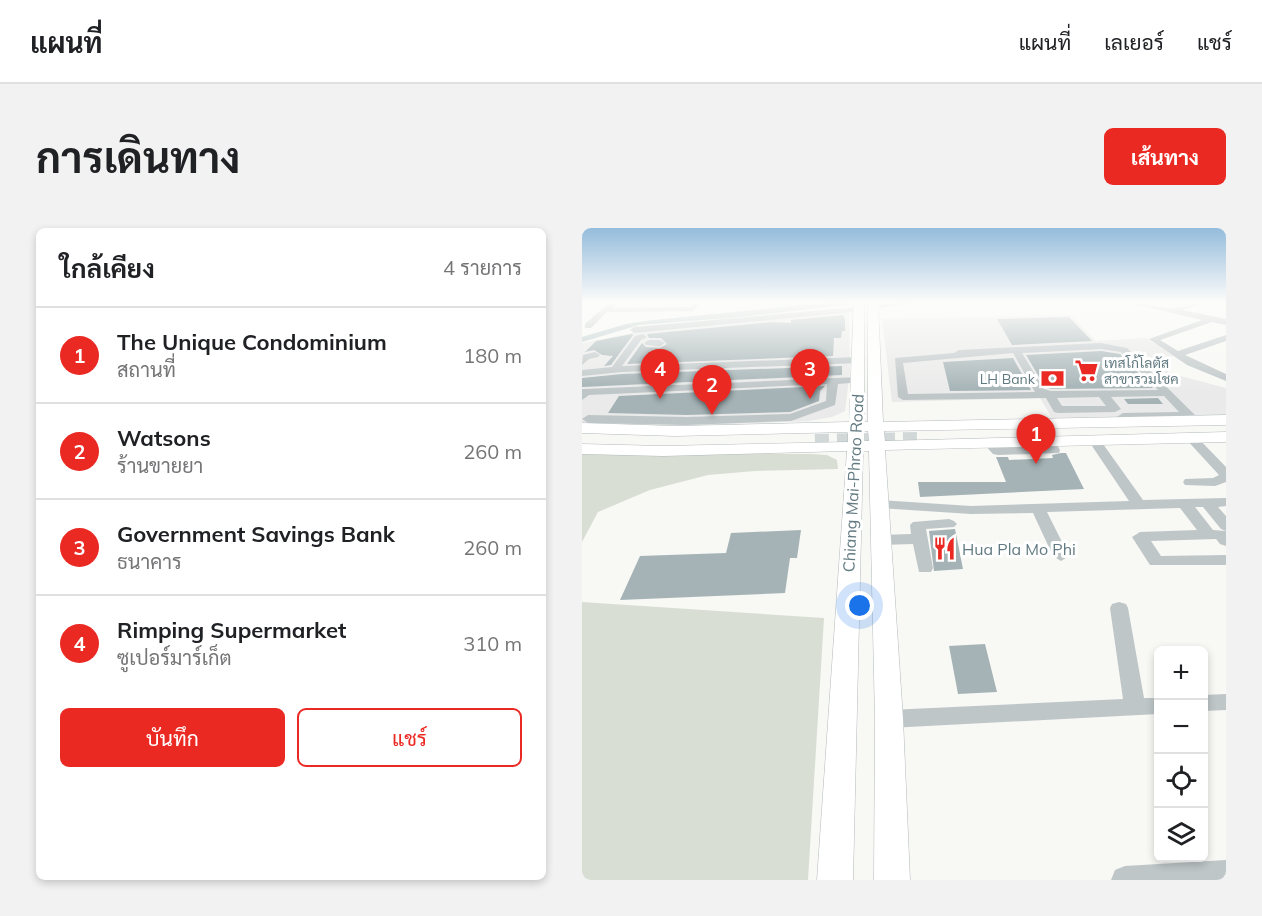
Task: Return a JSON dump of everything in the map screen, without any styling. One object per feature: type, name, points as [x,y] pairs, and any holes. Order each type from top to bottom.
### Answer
[{"type":"main road","name":"Chiang Mai-Phrao Road","points":[[859,331],[855,447],[869,460],[879,504],[890,719],[892,880]]},
{"type":"main road","name":"Chiang Mai-Phrao Road","points":[[835,880],[869,460],[876,419],[874,331]]},
{"type":"main road","points":[[582,436],[813,438],[832,454],[869,460],[899,452],[922,435],[1116,415],[1226,420]]},
{"type":"main road","points":[[582,449],[643,451],[813,438],[856,419],[876,419],[922,435],[989,443],[1226,437]]},
{"type":"main road","points":[[585,421],[675,431],[813,438],[855,447]]},
{"type":"main road","points":[[922,435],[1226,425]]},
{"type":"main road","points":[[922,435],[1226,432]]},
{"type":"main road","points":[[582,441],[667,444],[813,438]]},
{"type":"street","points":[[1175,331],[1153,339],[1176,355],[1226,378]]},
{"type":"street","points":[[622,369],[617,366],[639,338],[644,345]]},
{"type":"street","points":[[1176,355],[1226,338]]},
{"type":"street","points":[[622,369],[644,345],[660,343]]},
{"type":"street","points":[[875,359],[1118,347],[1124,350],[1190,417]]},
{"type":"street","points":[[1017,352],[1040,391],[1050,395],[1058,410],[1116,415],[1165,408]]},
{"type":"street","points":[[968,354],[898,360],[903,397],[1166,393]]},
{"type":"street","points":[[582,362],[586,357],[596,355]]},
{"type":"street","points":[[582,373],[622,369],[859,360]]},
{"type":"street","points":[[1209,372],[1226,365]]},
{"type":"street","points":[[583,395],[782,383],[781,390],[788,392],[858,380]]},
{"type":"street","points":[[585,421],[687,421],[791,417],[831,404],[833,386]]},
{"type":"street","points":[[585,421],[605,393]]},
{"type":"street","points":[[1102,394],[1116,415]]},
{"type":"street","points":[[1190,482],[1215,482],[1226,476],[1191,438]]},
{"type":"street","points":[[1094,440],[1139,505]]},
{"type":"street","points":[[879,504],[948,510],[1226,502]]},
{"type":"street","points":[[1207,503],[1226,526]]},
{"type":"street","points":[[1185,504],[1209,535]]},
{"type":"street","points":[[1038,508],[1061,556]]},
{"type":"street","points":[[925,568],[918,525],[949,524]]},
{"type":"street","points":[[1226,541],[1220,534],[1140,537],[1156,561],[1226,560]]},
{"type":"street","points":[[881,540],[920,539]]},
{"type":"street","points":[[1119,608],[1135,707]]},
{"type":"street","points":[[1208,703],[1226,702]]},
{"type":"street","points":[[890,719],[1154,706]]},
{"type":"street","points":[[1125,880],[1219,876]]},
{"type":"shaded area","points":[[601,331],[617,331],[582,342],[582,337]]},
{"type":"shaded area","points":[[640,331],[849,331],[850,370],[845,411],[832,417],[809,421],[679,426],[582,423],[582,343]]},
{"type":"shaded area","points":[[883,331],[1086,331],[1096,341],[1146,338],[1174,356],[1156,357],[1169,373],[1226,388],[1226,416],[1052,418],[1040,398],[892,402]]},
{"type":"shaded area","points":[[582,453],[827,455],[837,460],[838,469],[755,471],[708,475],[650,490],[598,512],[582,542]]},
{"type":"shaded area","points":[[582,602],[824,618],[808,880],[582,880]]},
{"type":"building","points":[[674,331],[842,331],[841,338],[834,338],[833,356],[627,364],[642,343],[646,347],[660,348],[667,344],[661,338],[649,338],[647,334]]},
{"type":"building","points":[[1004,331],[1083,331],[1092,341],[1012,345]]},
{"type":"building","points":[[632,334],[611,365],[604,366],[613,356],[602,355],[594,350],[585,352],[596,341]]},
{"type":"building","name":"เทสโก้โลตัส สาขารวมโชค","points":[[1101,351],[1120,354],[1153,388],[1051,389],[1045,387],[1026,355]]},
{"type":"building","points":[[1013,358],[1031,390],[950,391],[943,362]]},
{"type":"building","points":[[842,366],[842,375],[582,387],[582,378],[622,374]]},
{"type":"building","points":[[825,386],[820,391],[819,401],[790,412],[687,415],[608,413],[619,396]]},
{"type":"building","points":[[1158,398],[1163,404],[1128,404],[1124,399]]},
{"type":"building","points":[[1066,453],[1084,489],[920,497],[918,482],[1006,482],[996,457],[1008,457],[1009,460],[1053,458],[1052,455]]},
{"type":"building","name":"Hua Pla Mo Phi","points":[[955,529],[963,569],[934,571],[929,531]]},
{"type":"building","points":[[801,530],[797,558],[790,558],[785,593],[620,600],[640,556],[726,553],[731,533]]},
{"type":"building","points":[[985,644],[997,692],[958,694],[949,646]]},
{"type":"tunnel","points":[[815,441],[920,439]]},
{"type":"place","name":"เทสโก้โลตัส สาขารวมโชค","points":[[1086,371]]},
{"type":"place","name":"LH Bank","points":[[1053,379]]},
{"type":"place","name":"Rimping Supermarket","points":[[660,399]]},
{"type":"place","name":"Government Savings Bank","points":[[810,399]]},
{"type":"place","name":"Watsons","points":[[712,415]]},
{"type":"place","name":"The Unique Condominium","points":[[1036,464]]},
{"type":"place","name":"Hua Pla Mo Phi","points":[[944,549]]}]
